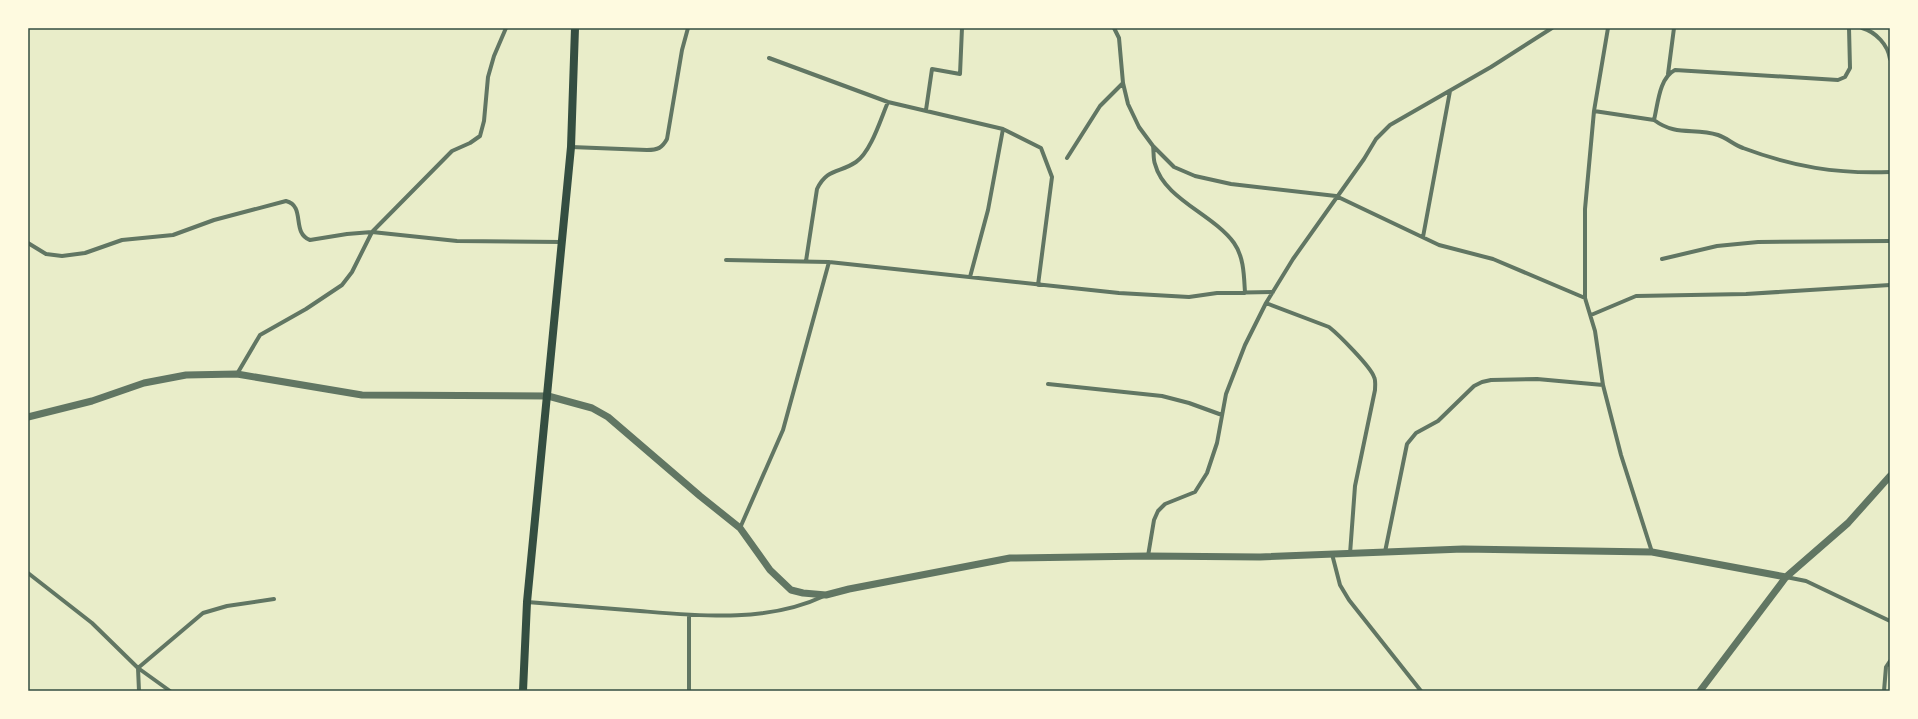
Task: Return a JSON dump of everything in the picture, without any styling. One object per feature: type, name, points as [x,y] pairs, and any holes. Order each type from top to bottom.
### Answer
[{"type":"main road","points":[[523,691],[527,602],[571,147],[574,28]]},
{"type":"street","points":[[237,374],[260,335],[306,309],[342,285],[352,272],[372,232],[452,151],[470,143],[480,136],[484,121],[488,77],[494,56],[506,28]]},
{"type":"street","points":[[571,147],[647,150],[657,150],[662,147],[667,139],[688,28]]},
{"type":"street","points":[[926,110],[932,69],[960,74],[962,28]]},
{"type":"street","points":[[1114,28],[1119,38],[1123,83],[1128,104],[1139,127],[1153,146],[1174,167],[1194,176],[1231,184],[1336,196],[1440,245],[1493,259],[1585,298]]},
{"type":"street","points":[[1148,556],[1154,520],[1158,511],[1165,504],[1195,492],[1207,473],[1217,442],[1226,394],[1245,345],[1266,303],[1293,259],[1336,196],[1364,159],[1376,139],[1390,125],[1498,63],[1552,28]]},
{"type":"street","points":[[1608,28],[1594,111],[1585,209],[1585,298],[1595,331],[1603,385],[1621,455],[1652,552]]},
{"type":"street","points":[[1654,120],[1664,81],[1668,74],[1674,28]]},
{"type":"street","points":[[1668,74],[1675,70],[1838,80],[1845,77],[1850,68],[1849,28]]},
{"type":"street","points":[[1862,28],[1879,37],[1889,54],[1890,59]]},
{"type":"street","points":[[769,58],[888,102],[1003,129],[1042,148],[1052,178],[1038,285]]},
{"type":"street","points":[[1067,158],[1100,106],[1123,83]]},
{"type":"street","points":[[1423,237],[1450,91]]},
{"type":"street","points":[[806,261],[817,189],[821,180],[830,173],[857,162],[866,151],[888,102]]},
{"type":"street","points":[[1594,111],[1654,120],[1664,128],[1673,130],[1718,135],[1741,148],[1809,168],[1855,174],[1890,172]]},
{"type":"street","points":[[970,277],[988,210],[1003,129]]},
{"type":"street","points":[[1153,146],[1155,165],[1165,185],[1182,200],[1215,223],[1235,244],[1243,266],[1245,293]]},
{"type":"street","points":[[28,243],[46,254],[62,256],[85,253],[122,240],[173,235],[214,220],[286,201],[292,202],[296,207],[300,231],[305,238],[315,239],[372,232],[457,241],[562,242]]},
{"type":"street","points":[[1662,259],[1717,246],[1758,242],[1890,242]]},
{"type":"street","points":[[726,260],[829,262],[1119,293],[1182,296],[1273,292]]},
{"type":"street","points":[[740,528],[783,430],[829,262]]},
{"type":"street","points":[[1591,315],[1636,296],[1746,294],[1890,285]]},
{"type":"street","points":[[1266,303],[1329,327],[1338,334],[1369,368],[1375,378],[1375,390],[1355,486],[1350,554]]},
{"type":"street","points":[[28,417],[92,401],[144,383],[186,375],[237,374],[362,395],[548,396],[592,408],[608,417],[700,496],[740,528],[770,570],[791,590],[803,593],[826,595]]},
{"type":"street","points":[[1385,552],[1408,444],[1416,434],[1438,421],[1474,386],[1491,380],[1537,379],[1603,385]]},
{"type":"street","points":[[1048,384],[1162,396],[1189,403],[1222,415]]},
{"type":"street","points":[[1700,691],[1786,577],[1848,523],[1890,476]]},
{"type":"street","points":[[527,602],[689,615],[737,615],[784,610],[807,604],[826,595],[849,589],[1010,558],[1148,556],[1260,557],[1463,549],[1652,552],[1806,581],[1890,621]]},
{"type":"street","points":[[1332,554],[1340,585],[1349,600],[1421,691]]},
{"type":"street","points":[[28,573],[92,623],[138,668],[170,691]]},
{"type":"street","points":[[138,668],[203,613],[227,606],[274,599]]},
{"type":"street","points":[[688,691],[689,615]]},
{"type":"street","points":[[1884,691],[1886,667],[1890,661]]},
{"type":"street","points":[[138,668],[139,691]]}]
